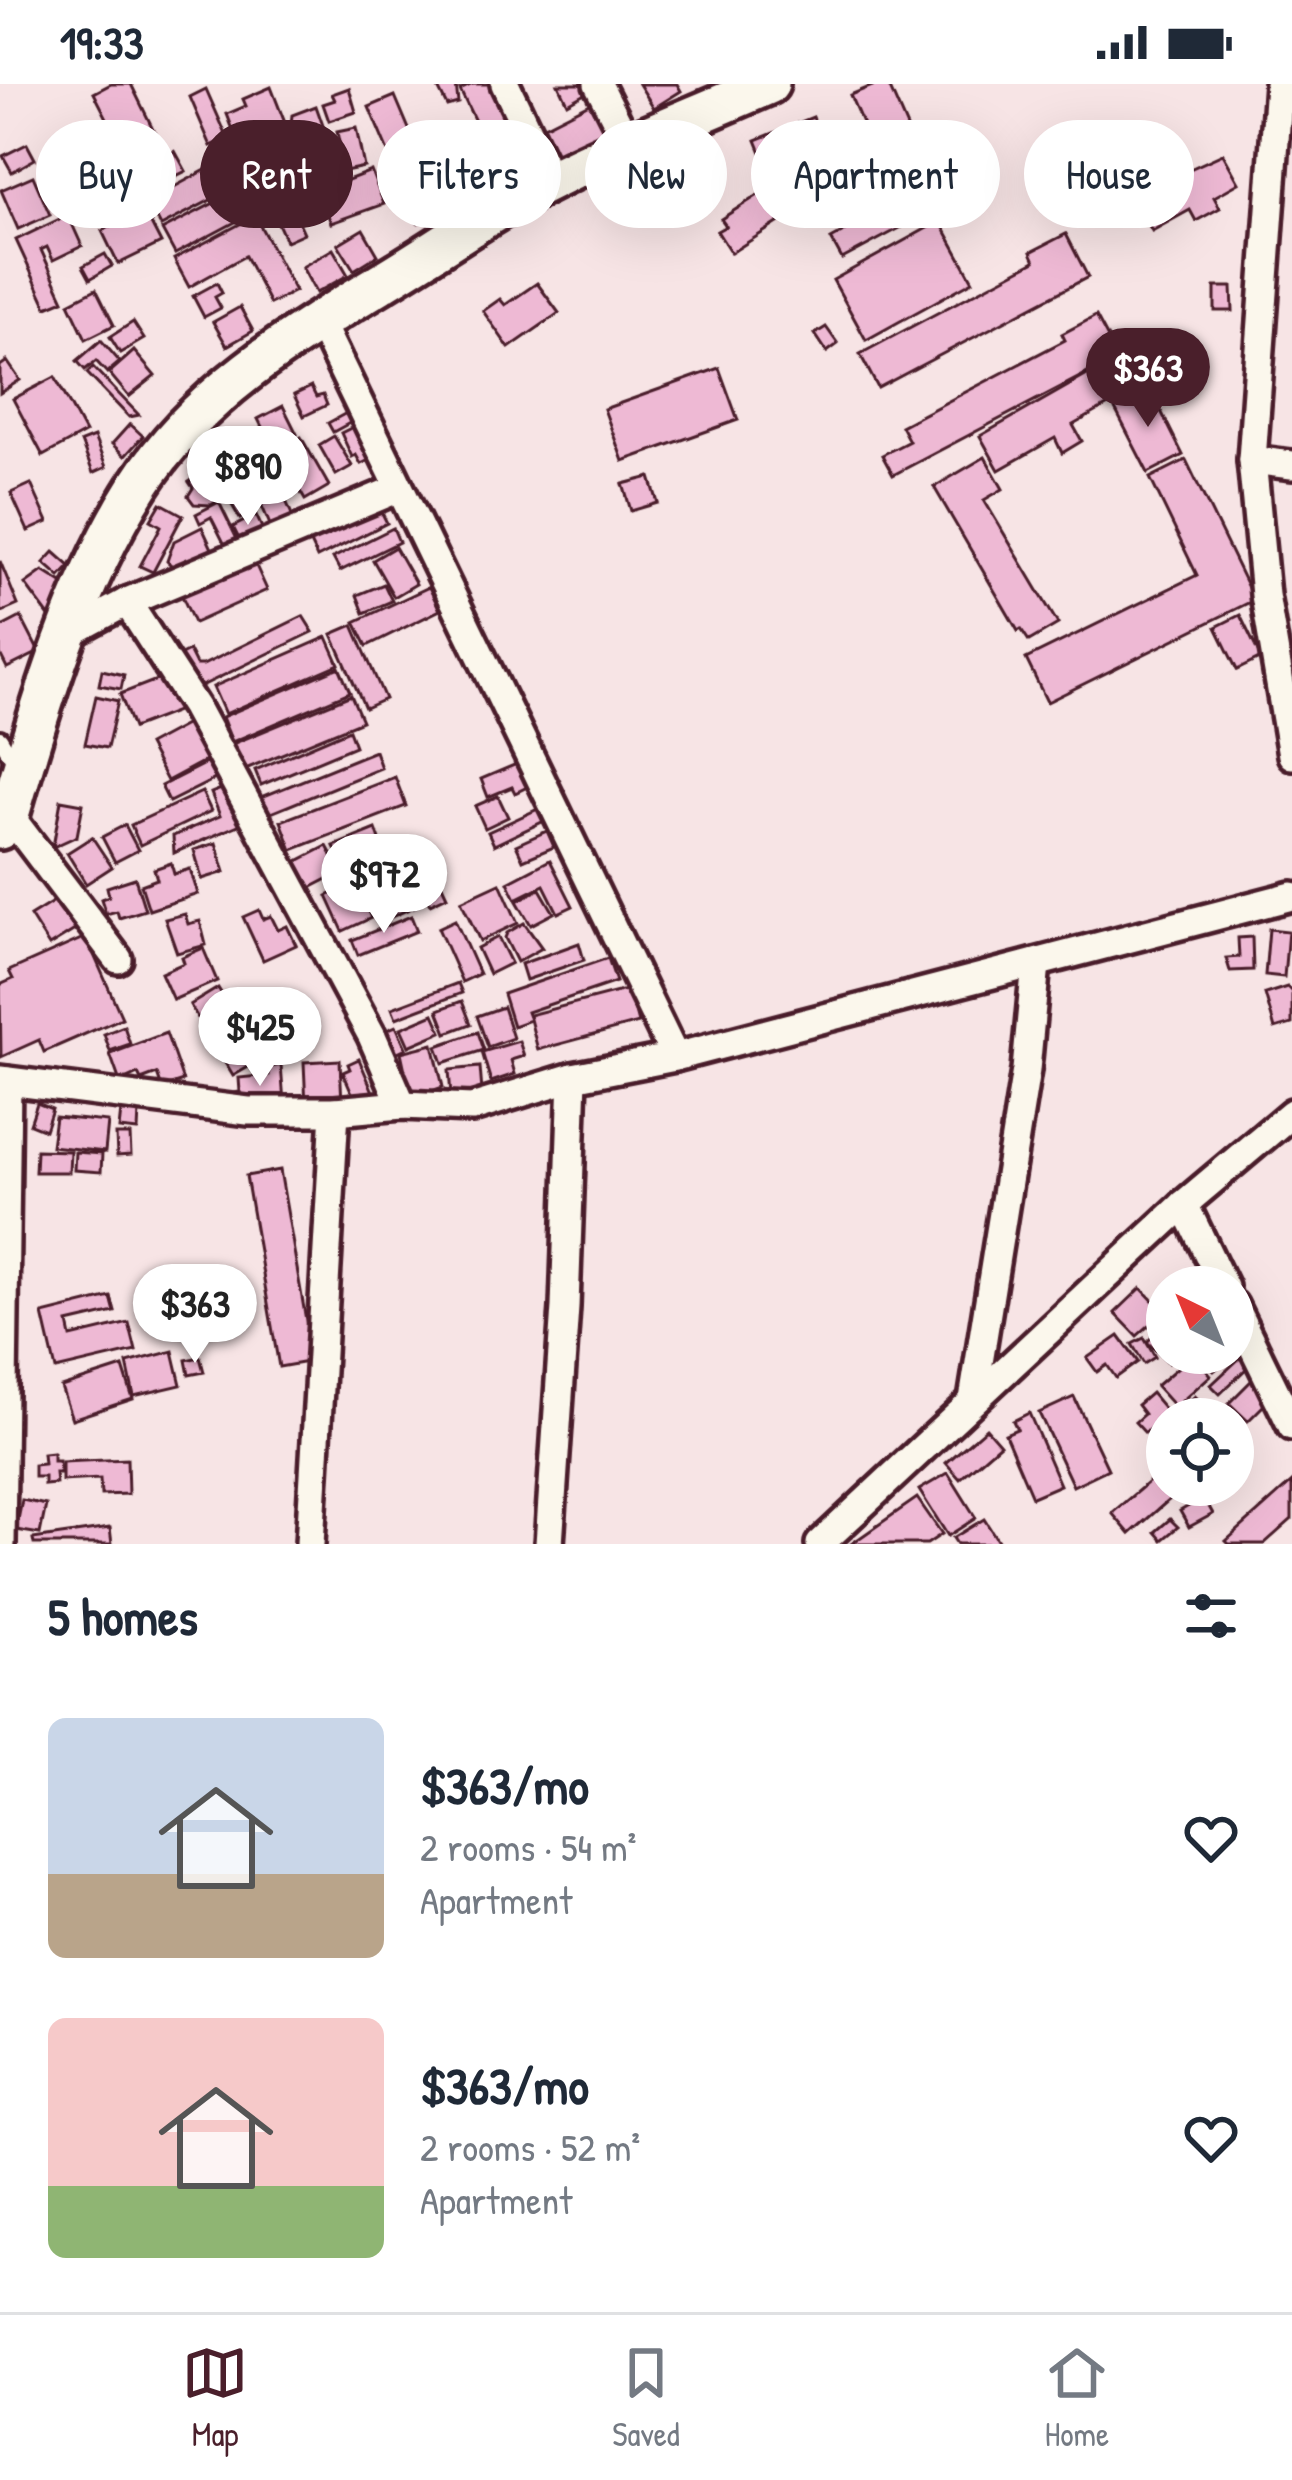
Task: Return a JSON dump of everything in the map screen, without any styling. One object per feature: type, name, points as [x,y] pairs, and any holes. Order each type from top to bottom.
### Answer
[{"type":"main road","points":[[688,120],[769,84]]},
{"type":"main road","points":[[4,822],[68,634],[101,554],[140,484],[188,422],[319,321],[471,228]]},
{"type":"street","points":[[505,84],[522,120]]},
{"type":"street","points":[[598,84],[616,120]]},
{"type":"street","points":[[1279,84],[1278,260],[1252,460],[1265,595],[1292,755]]},
{"type":"street","points":[[319,321],[674,1058]]},
{"type":"street","points":[[1252,460],[1292,465]]},
{"type":"street","points":[[68,634],[127,602],[397,489]]},
{"type":"street","points":[[127,602],[195,706],[372,1036],[402,1105]]},
{"type":"street","points":[[4,822],[118,959]]},
{"type":"street","points":[[2,1544],[4,1080],[248,1111],[402,1105],[472,1108],[573,1077],[674,1058],[1292,896]]},
{"type":"street","points":[[973,1400],[1026,1070],[1036,963]]},
{"type":"street","points":[[549,1544],[565,1307],[573,1077]]},
{"type":"street","points":[[310,1544],[335,1111]]},
{"type":"street","points":[[820,1544],[1184,1204],[1292,1113]]},
{"type":"street","points":[[1184,1204],[1215,1266]]},
{"type":"street","points":[[1254,1348],[1292,1426]]},
{"type":"lane","points":[[0,738],[21,772]]},
{"type":"building","points":[[111,84],[131,84],[149,120],[108,120],[94,93]]},
{"type":"building","points":[[436,84],[456,84],[458,103],[447,106]]},
{"type":"building","points":[[473,84],[497,84],[511,120],[474,120],[460,90]]},
{"type":"building","points":[[558,84],[596,84],[597,86],[567,103]]},
{"type":"building","points":[[639,84],[677,84],[681,91],[654,108]]},
{"type":"building","points":[[888,84],[904,120],[861,120],[850,95]]},
{"type":"building","points":[[271,87],[284,120],[229,120],[227,114],[246,106],[243,99]]},
{"type":"building","points":[[349,88],[356,112],[329,120],[323,104],[335,100],[332,94]]},
{"type":"building","points":[[206,89],[220,120],[200,120],[190,97]]},
{"type":"building","points":[[395,96],[405,120],[377,120],[377,126],[369,107]]},
{"type":"building","points":[[601,97],[613,120],[585,120],[585,142],[561,154],[561,120],[556,120]]},
{"type":"building","points":[[316,106],[321,120],[291,120],[292,115]]},
{"type":"building","points":[[353,129],[364,167],[353,169]]},
{"type":"building","points":[[27,144],[35,159],[12,172],[3,156]]},
{"type":"building","points":[[176,153],[186,171],[176,176]]},
{"type":"building","points":[[1223,154],[1239,183],[1214,197],[1220,208],[1196,221],[1194,217],[1194,167]]},
{"type":"building","points":[[371,171],[377,207],[353,215],[353,178]]},
{"type":"building","points":[[200,173],[200,206],[176,218],[176,186]]},
{"type":"building","points":[[33,176],[36,221],[18,229],[1,190]]},
{"type":"building","points":[[751,200],[751,228],[770,228],[731,253],[717,231],[727,228],[727,215]]},
{"type":"building","points":[[200,210],[200,228],[224,228],[175,254],[162,230],[176,228],[176,223]]},
{"type":"building","points":[[41,228],[74,228],[82,246],[53,260],[47,247],[41,250],[64,300],[47,307],[16,240]]},
{"type":"building","points":[[153,228],[161,243],[118,264],[102,231]]},
{"type":"building","points":[[232,228],[261,228],[295,291],[270,304],[245,256],[189,287],[174,259]]},
{"type":"building","points":[[280,228],[302,228],[304,233],[286,241]]},
{"type":"building","points":[[851,228],[900,228],[842,259],[831,239]]},
{"type":"building","points":[[927,228],[944,228],[973,281],[866,340],[833,280]]},
{"type":"building","points":[[363,229],[378,255],[354,270],[338,244]]},
{"type":"building","points":[[1066,234],[1088,277],[878,388],[860,354],[1035,261],[1031,252]]},
{"type":"building","points":[[333,249],[348,275],[316,293],[302,267]]},
{"type":"building","points":[[105,254],[112,266],[90,279],[83,266]]},
{"type":"building","points":[[217,283],[222,293],[215,297],[221,308],[204,317],[193,296]]},
{"type":"building","points":[[537,283],[559,313],[509,348],[483,311],[500,299],[505,305]]},
{"type":"building","points":[[1215,287],[1232,287],[1233,311],[1215,311]]},
{"type":"building","points":[[96,289],[114,325],[86,339],[69,303]]},
{"type":"building","points":[[240,307],[253,331],[227,346],[213,322]]},
{"type":"building","points":[[1096,316],[1118,357],[893,475],[882,455],[909,441],[901,426],[1065,340],[1062,334]]},
{"type":"building","points":[[133,322],[144,339],[120,353],[110,337]]},
{"type":"building","points":[[826,327],[838,344],[827,352],[815,334]]},
{"type":"building","points":[[101,340],[120,362],[107,373],[96,361],[85,370],[77,361]]},
{"type":"building","points":[[134,351],[155,376],[129,397],[109,373]]},
{"type":"building","points":[[1126,353],[1144,385],[1073,425],[1082,441],[1062,453],[1055,438],[999,470],[980,436]]},
{"type":"building","points":[[7,361],[20,380],[0,393],[0,366]]},
{"type":"building","points":[[93,367],[139,415],[129,417],[87,373]]},
{"type":"building","points":[[719,368],[738,420],[623,461],[604,409]]},
{"type":"building","points":[[55,377],[85,433],[43,456],[13,399]]},
{"type":"building","points":[[311,387],[316,397],[323,395],[327,405],[304,416],[294,395]]},
{"type":"building","points":[[1149,387],[1183,455],[1148,473],[1113,405]]},
{"type":"building","points":[[283,406],[297,434],[272,447],[258,419]]},
{"type":"building","points":[[352,410],[357,419],[333,432],[328,423]]},
{"type":"building","points":[[130,424],[143,436],[125,456],[112,444]]},
{"type":"building","points":[[359,424],[375,457],[361,464],[356,455],[352,457],[341,433]]},
{"type":"building","points":[[334,436],[352,466],[336,475],[319,445]]},
{"type":"building","points":[[94,437],[106,467],[93,473],[81,442]]},
{"type":"building","points":[[301,437],[329,486],[305,500],[277,451]]},
{"type":"building","points":[[225,454],[257,509],[240,519],[208,463]]},
{"type":"building","points":[[985,457],[1003,489],[984,500],[1058,624],[1029,641],[1018,631],[934,487]]},
{"type":"building","points":[[1186,460],[1254,600],[1047,702],[1026,659],[1197,575],[1150,478]]},
{"type":"building","points":[[205,472],[221,499],[211,505],[194,504],[188,496],[193,488],[189,482]]},
{"type":"building","points":[[650,477],[658,503],[631,511],[623,484]]},
{"type":"building","points":[[31,484],[48,522],[28,531],[11,493]]},
{"type":"building","points":[[280,487],[293,517],[271,527],[258,497]]},
{"type":"building","points":[[219,502],[238,541],[226,547],[211,517],[200,523],[196,514]]},
{"type":"building","points":[[161,503],[183,515],[153,572],[140,566],[161,526],[151,520]]},
{"type":"building","points":[[379,507],[387,523],[317,558],[309,541]]},
{"type":"building","points":[[256,515],[263,530],[240,541],[233,527]]},
{"type":"building","points":[[202,527],[214,553],[156,582],[152,575],[172,566],[167,561],[174,541]]},
{"type":"building","points":[[393,528],[399,542],[340,571],[333,558]]},
{"type":"building","points":[[395,547],[416,584],[394,597],[373,560]]},
{"type":"building","points":[[54,552],[70,566],[60,577],[44,563]]},
{"type":"building","points":[[252,557],[267,590],[194,623],[179,589]]},
{"type":"building","points":[[0,561],[18,605],[0,613]]},
{"type":"building","points":[[43,571],[67,586],[54,623],[25,584]]},
{"type":"building","points":[[384,584],[392,601],[364,613],[357,595]]},
{"type":"building","points":[[429,587],[440,610],[367,646],[355,622]]},
{"type":"building","points":[[1240,615],[1261,658],[1237,670],[1216,627]]},
{"type":"building","points":[[303,616],[313,632],[187,693],[171,660],[189,651],[196,665],[203,665]]},
{"type":"building","points":[[21,617],[39,652],[7,668],[0,654],[0,628]]},
{"type":"building","points":[[353,625],[385,699],[365,708],[332,634]]},
{"type":"building","points":[[327,637],[339,664],[225,714],[213,687]]},
{"type":"building","points":[[339,667],[350,692],[232,742],[222,717]]},
{"type":"building","points":[[102,670],[124,675],[121,689],[99,685]]},
{"type":"building","points":[[167,676],[180,710],[133,728],[120,694]]},
{"type":"building","points":[[351,695],[362,721],[243,770],[232,744]]},
{"type":"building","points":[[96,696],[118,701],[107,748],[85,744]]},
{"type":"building","points":[[189,723],[208,759],[167,781],[148,745]]},
{"type":"building","points":[[349,730],[355,746],[261,785],[255,770]]},
{"type":"building","points":[[375,751],[381,768],[266,815],[259,798]]},
{"type":"building","points":[[212,760],[221,776],[169,802],[161,786]]},
{"type":"building","points":[[519,763],[529,786],[488,797],[481,779]]},
{"type":"building","points":[[395,777],[406,806],[292,850],[281,821]]},
{"type":"building","points":[[226,787],[241,824],[174,853],[173,836],[220,816],[211,793]]},
{"type":"building","points":[[202,792],[211,811],[140,845],[131,825]]},
{"type":"building","points":[[498,796],[508,817],[485,828],[475,806]]},
{"type":"building","points":[[61,800],[83,804],[77,836],[53,847]]},
{"type":"building","points":[[538,809],[544,821],[494,845],[488,832]]},
{"type":"building","points":[[125,825],[138,850],[115,862],[102,837]]},
{"type":"building","points":[[376,829],[383,848],[342,864],[334,846]]},
{"type":"building","points":[[547,831],[554,847],[523,860],[516,845]]},
{"type":"building","points":[[92,837],[112,867],[86,884],[67,853]]},
{"type":"building","points":[[216,843],[225,872],[202,879],[194,850]]},
{"type":"building","points":[[327,846],[341,872],[310,888],[296,862]]},
{"type":"building","points":[[428,855],[447,896],[430,904],[411,863]]},
{"type":"building","points":[[550,860],[573,906],[558,913],[544,885],[516,899],[508,882]]},
{"type":"building","points":[[171,863],[174,874],[190,869],[198,894],[149,910],[141,885],[157,879],[154,869]]},
{"type":"building","points":[[401,868],[408,885],[370,900],[364,884]]},
{"type":"building","points":[[135,878],[145,910],[119,918],[117,911],[106,914],[101,899],[109,896],[107,887]]},
{"type":"building","points":[[355,883],[371,918],[343,931],[327,896]]},
{"type":"building","points":[[500,883],[518,923],[480,941],[461,901]]},
{"type":"building","points":[[540,889],[554,913],[531,925],[517,901]]},
{"type":"building","points":[[411,895],[416,906],[389,918],[384,907]]},
{"type":"building","points":[[59,898],[78,928],[49,946],[30,916]]},
{"type":"building","points":[[259,910],[263,919],[271,916],[278,930],[287,926],[296,945],[263,960],[243,917]]},
{"type":"building","points":[[185,914],[188,924],[200,921],[206,945],[177,953],[165,919]]},
{"type":"building","points":[[411,916],[417,931],[358,955],[352,940]]},
{"type":"building","points":[[455,920],[479,974],[462,982],[438,928]]},
{"type":"building","points":[[524,923],[542,948],[517,962],[505,938]]},
{"type":"building","points":[[1269,929],[1288,931],[1284,977],[1265,975]]},
{"type":"building","points":[[86,937],[122,1018],[44,1052],[39,1040],[1,1057],[0,985],[13,979],[9,971]]},
{"type":"building","points":[[498,937],[511,963],[489,974],[477,948]]},
{"type":"building","points":[[1252,937],[1253,970],[1230,971],[1226,958],[1239,957],[1238,938]]},
{"type":"building","points":[[579,943],[584,960],[526,980],[521,964]]},
{"type":"building","points":[[203,948],[217,981],[173,1000],[161,973]]},
{"type":"building","points":[[608,958],[616,982],[527,1012],[530,1020],[513,1026],[503,994]]},
{"type":"building","points":[[458,983],[462,993],[396,1018],[392,1008]]},
{"type":"building","points":[[1287,987],[1292,992],[1292,1024],[1275,1029],[1265,994]]},
{"type":"building","points":[[218,988],[262,1059],[233,1076],[190,1005]]},
{"type":"building","points":[[629,989],[638,1023],[538,1050],[529,1015]]},
{"type":"building","points":[[462,1001],[471,1024],[447,1033],[438,1010]]},
{"type":"building","points":[[503,1007],[513,1038],[488,1047],[477,1016]]},
{"type":"building","points":[[434,1014],[442,1032],[409,1046],[401,1028]]},
{"type":"building","points":[[124,1026],[130,1044],[110,1051],[104,1034]]},
{"type":"building","points":[[396,1026],[406,1048],[389,1056],[380,1033]]},
{"type":"building","points":[[478,1032],[484,1050],[443,1063],[437,1046]]},
{"type":"building","points":[[166,1033],[183,1081],[162,1088],[157,1074],[141,1080],[138,1074],[120,1082],[110,1054]]},
{"type":"building","points":[[519,1041],[524,1056],[511,1060],[515,1074],[491,1082],[482,1052]]},
{"type":"building","points":[[433,1044],[443,1087],[411,1098],[401,1052]]},
{"type":"building","points":[[359,1059],[374,1094],[356,1102],[343,1072]]},
{"type":"building","points":[[340,1060],[342,1104],[306,1106],[304,1062]]},
{"type":"building","points":[[281,1065],[284,1102],[233,1107],[232,1093],[240,1092],[239,1078],[269,1075],[269,1067]]},
{"type":"building","points":[[480,1067],[482,1092],[451,1095],[449,1070]]},
{"type":"building","points":[[37,1103],[52,1109],[45,1130],[30,1124]]},
{"type":"building","points":[[121,1110],[139,1111],[138,1131],[119,1129]]},
{"type":"building","points":[[55,1117],[108,1122],[105,1152],[51,1146]]},
{"type":"building","points":[[116,1135],[130,1135],[131,1155],[117,1156]]},
{"type":"building","points":[[36,1150],[70,1151],[69,1172],[35,1172]]},
{"type":"building","points":[[75,1152],[102,1154],[101,1172],[74,1170]]},
{"type":"building","points":[[280,1170],[313,1361],[279,1367],[246,1176]]},
{"type":"building","points":[[1141,1288],[1146,1293],[1146,1328],[1137,1336],[1115,1313]]},
{"type":"building","points":[[111,1297],[115,1312],[68,1323],[71,1337],[129,1323],[136,1351],[56,1370],[43,1314]]},
{"type":"building","points":[[1119,1336],[1138,1362],[1116,1378],[1107,1365],[1097,1372],[1087,1358]]},
{"type":"building","points":[[1144,1338],[1146,1363],[1144,1364],[1132,1344]]},
{"type":"building","points":[[173,1351],[181,1385],[134,1396],[127,1363]]},
{"type":"building","points":[[200,1357],[204,1372],[189,1375],[186,1360]]},
{"type":"building","points":[[123,1367],[133,1399],[72,1419],[61,1387]]},
{"type":"building","points":[[1170,1374],[1211,1375],[1185,1398],[1167,1398],[1156,1386]]},
{"type":"building","points":[[1223,1374],[1241,1374],[1220,1394],[1211,1385]]},
{"type":"building","points":[[1258,1374],[1271,1398],[1254,1415],[1254,1398],[1234,1398]]},
{"type":"building","points":[[1151,1393],[1155,1398],[1146,1398],[1145,1433],[1135,1422],[1144,1414],[1137,1405]]},
{"type":"building","points":[[1074,1397],[1108,1469],[1073,1486],[1039,1413]]},
{"type":"building","points":[[1029,1413],[1060,1485],[1032,1497],[1005,1434],[1017,1429],[1013,1421]]},
{"type":"building","points":[[986,1428],[1000,1444],[960,1479],[946,1463]]},
{"type":"building","points":[[53,1453],[60,1473],[55,1473],[56,1484],[44,1485],[44,1477],[34,1477],[34,1465],[44,1464],[43,1454]]},
{"type":"building","points":[[127,1459],[128,1494],[101,1495],[100,1479],[62,1481],[62,1462]]},
{"type":"building","points":[[948,1473],[976,1518],[948,1536],[919,1490]]},
{"type":"building","points":[[1292,1482],[1292,1519],[1264,1544],[1226,1541]]},
{"type":"building","points":[[1146,1484],[1146,1506],[1162,1506],[1130,1534],[1112,1513]]},
{"type":"building","points":[[917,1498],[942,1534],[927,1544],[851,1544]]},
{"type":"building","points":[[22,1500],[46,1505],[40,1534],[16,1530]]},
{"type":"building","points":[[1209,1506],[1213,1514],[1189,1527],[1180,1511]]},
{"type":"building","points":[[984,1519],[1000,1544],[957,1544],[953,1538]]},
{"type":"building","points":[[1170,1519],[1178,1527],[1162,1540],[1155,1532]]},
{"type":"building","points":[[110,1528],[112,1544],[34,1544],[33,1539]]}]
